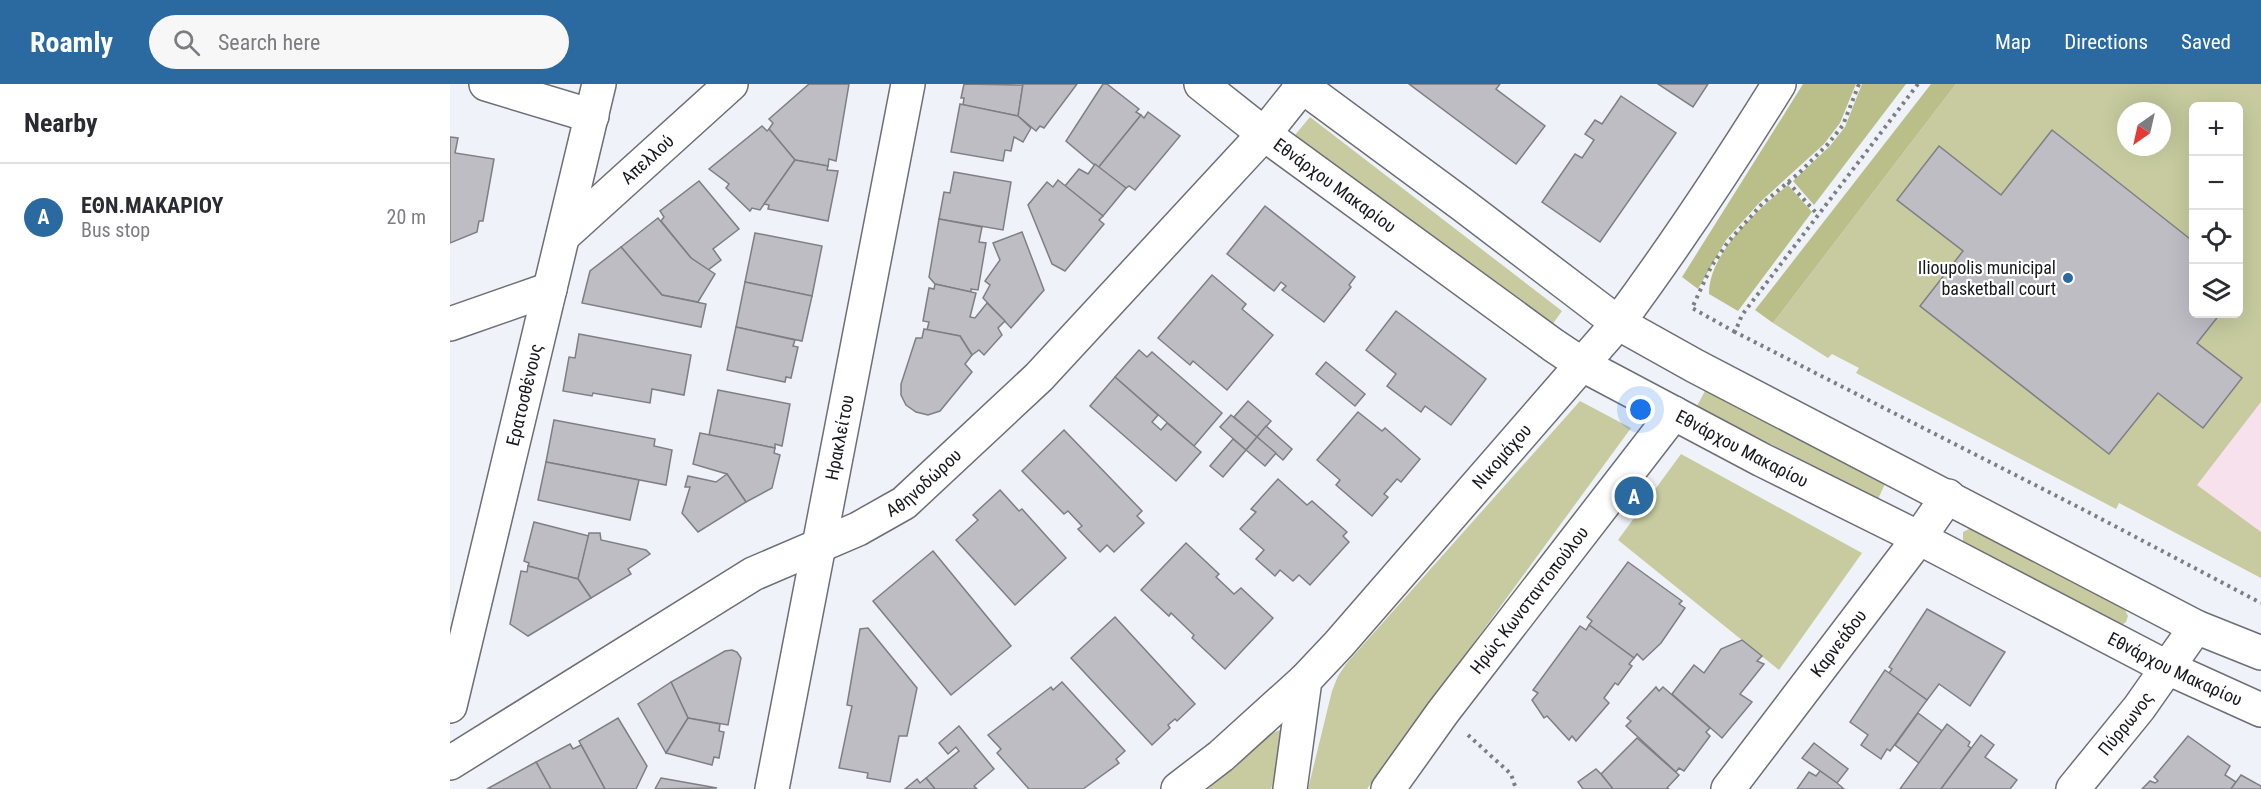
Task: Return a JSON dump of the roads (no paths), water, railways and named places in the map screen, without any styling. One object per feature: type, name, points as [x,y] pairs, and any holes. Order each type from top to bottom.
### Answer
[{"type":"street","points":[[486,84],[592,116]]},
{"type":"street","name":"Ερατοσθένους","points":[[450,706],[599,84]]},
{"type":"street","name":"Απελλού","points":[[563,236],[732,84]]},
{"type":"street","name":"Ηρακλείτου","points":[[772,789],[908,84]]},
{"type":"street","name":"Εθνάρχου Μακαρίου","points":[[1201,84],[1264,134],[1583,365],[1762,460],[2168,668],[2261,710]]},
{"type":"street","name":"Νικομάχου","points":[[1178,789],[1221,756],[1305,680],[1583,365],[1651,278],[1779,84]]},
{"type":"street","points":[[1302,85],[1618,323],[1695,366],[2196,627],[2261,653]]},
{"type":"street","name":"Αθηνοδώρου","points":[[450,762],[753,574],[858,529],[904,503],[1040,377],[1264,134],[1302,85]]},
{"type":"street","points":[[450,324],[550,289]]},
{"type":"street","name":"Ηρώς Κωνσταντοπούλου","points":[[1388,789],[1443,712],[1674,413]]},
{"type":"street","name":"Καρνεάδου","points":[[1728,789],[1948,496]]},
{"type":"street","name":"Πύρρωνος","points":[[2073,789],[2139,708],[2196,627]]},
{"type":"street","points":[[1290,789],[1305,680]]},
{"type":"place","name":"Ilioupolis municipal basketball court","points":[[2068,278]]},
{"type":"place","name":"ΕΘΝ.ΜΑΚΑΡΙΟΥ","points":[[1634,496]]}]
